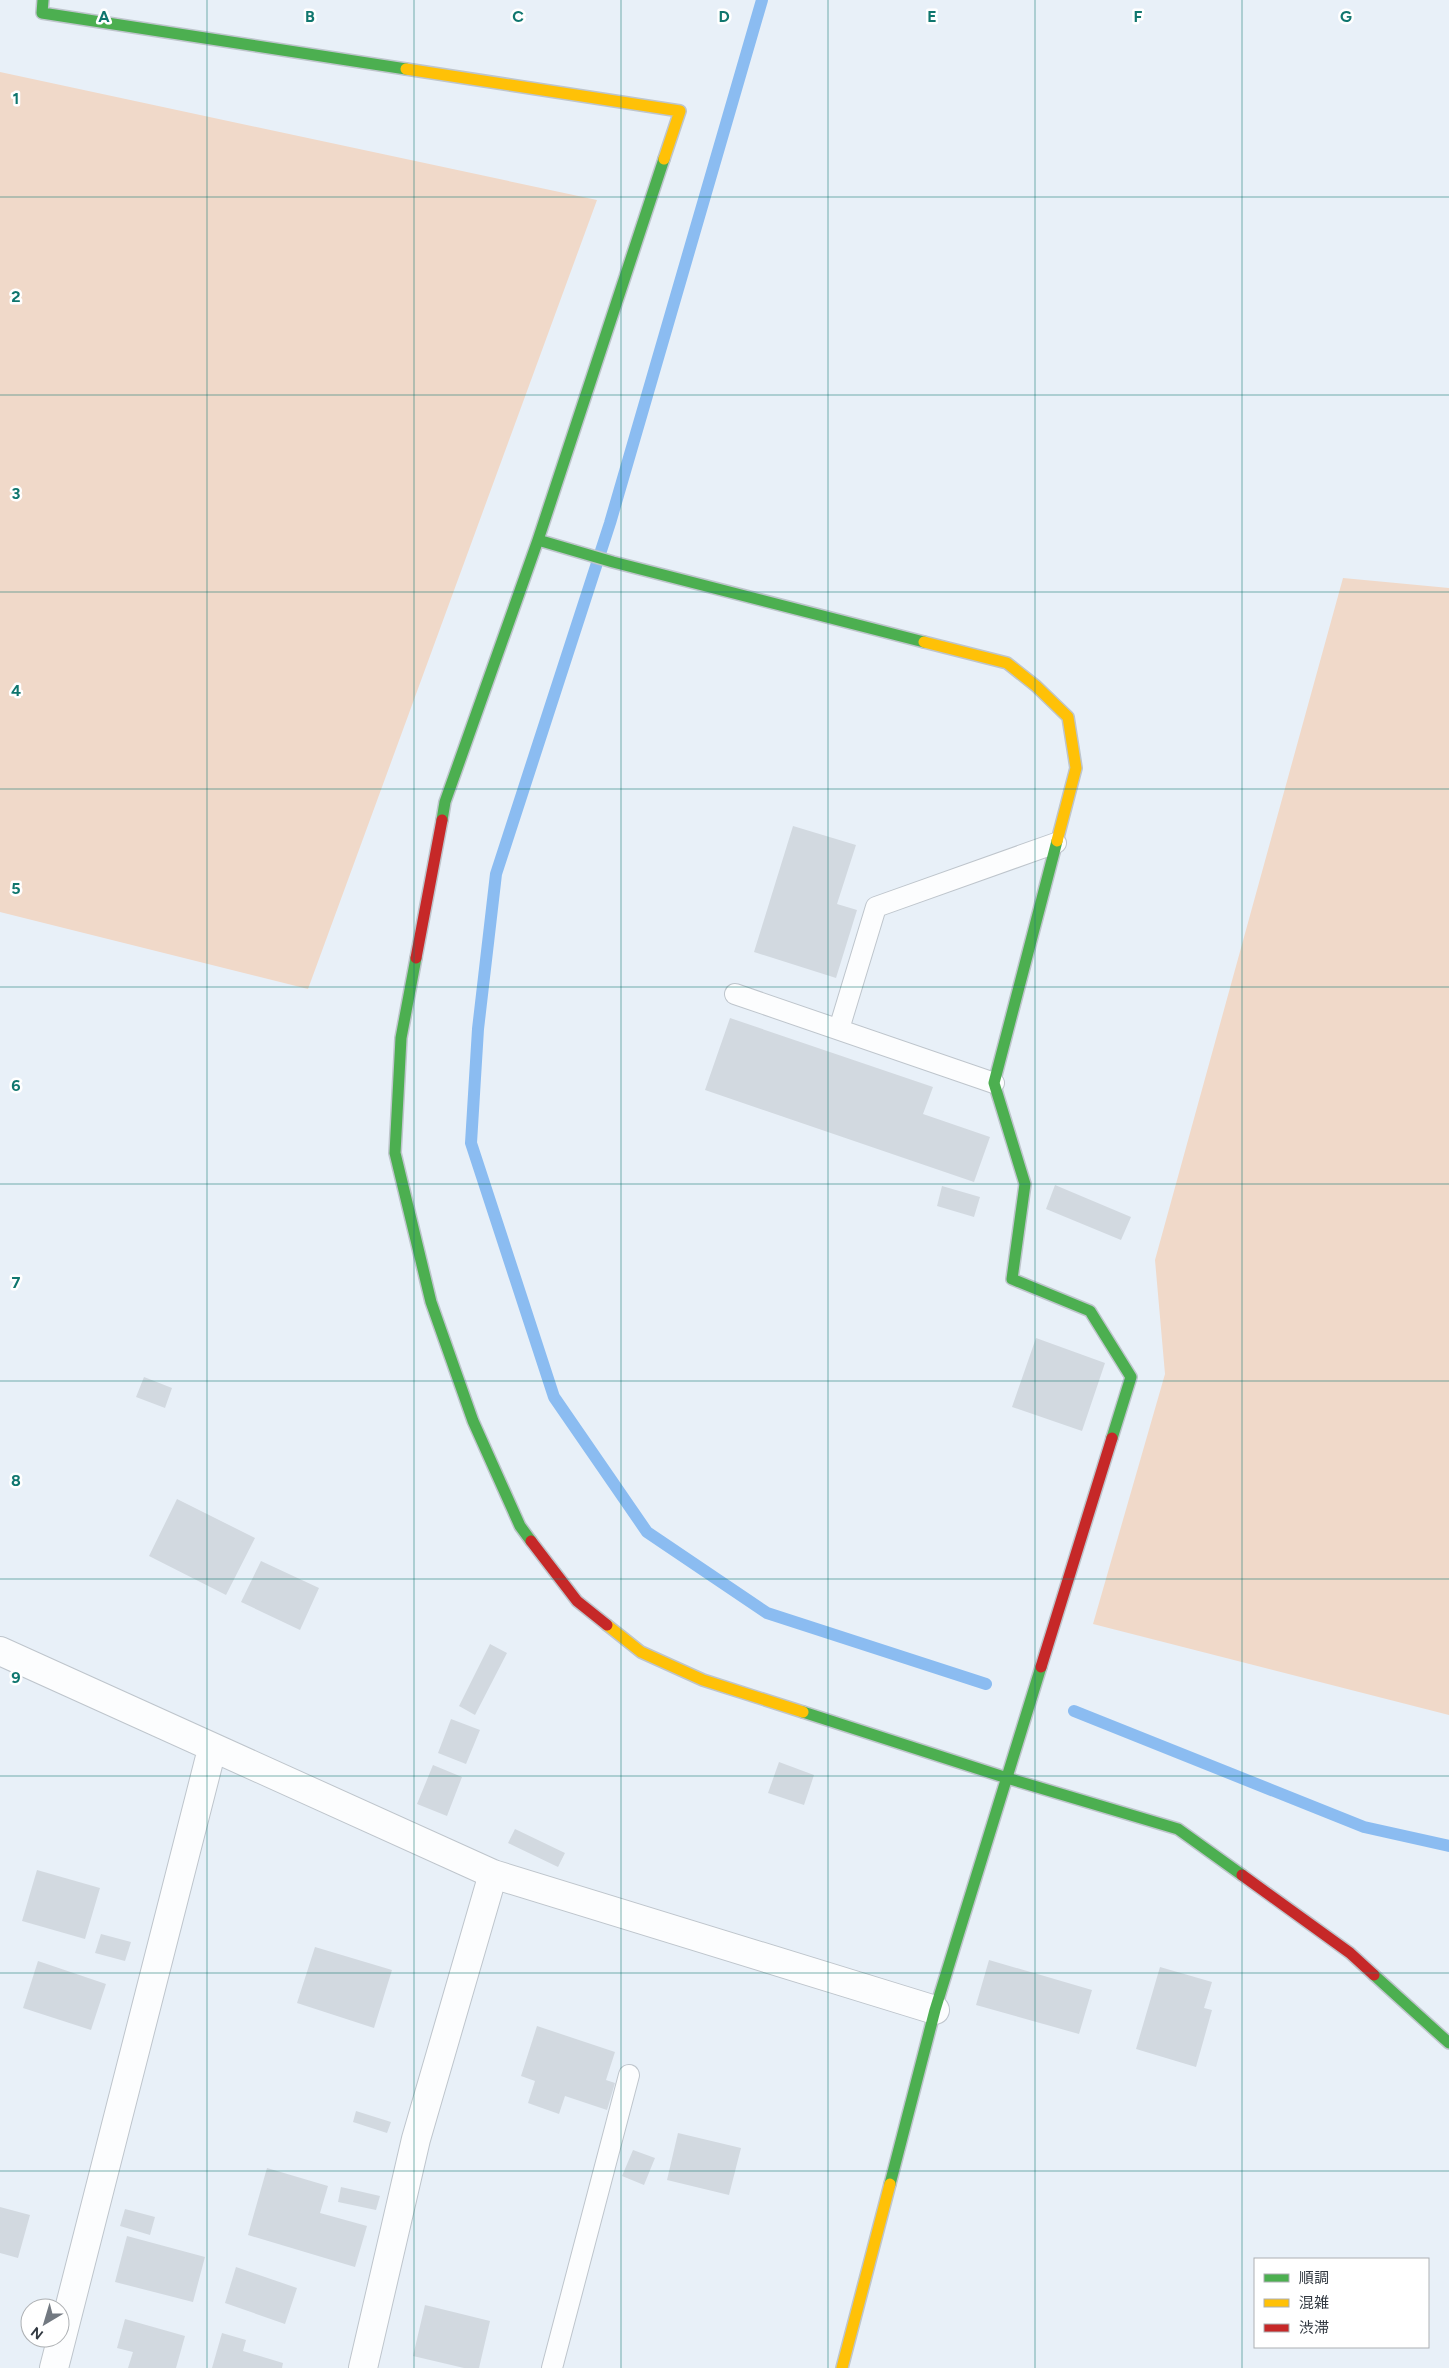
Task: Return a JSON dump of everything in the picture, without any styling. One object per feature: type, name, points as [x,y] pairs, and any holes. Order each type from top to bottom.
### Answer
[{"type":"street","points":[[43,0],[42,13],[680,112],[538,540],[445,802],[401,1038],[395,1154],[431,1302],[473,1421],[520,1526],[577,1601],[641,1652],[703,1680],[1007,1778],[1178,1829],[1350,1953],[1449,2043]]},
{"type":"street","points":[[538,540],[613,562],[1007,662],[1036,686],[1068,717],[1076,768],[994,1083],[1024,1184],[1012,1278],[1090,1311],[1131,1377],[935,2010],[842,2368]]},
{"type":"street","points":[[0,1651],[493,1874],[935,2010]]},
{"type":"street","points":[[54,2368],[212,1748]]},
{"type":"street","points":[[363,2368],[416,2139],[493,1874]]},
{"type":"lane","points":[[839,1028],[876,907],[1056,842]]},
{"type":"lane","points":[[735,994],[839,1028],[994,1083]]},
{"type":"lane","points":[[552,2368],[630,2075]]},
{"type":"shaded area","points":[[0,72],[597,200],[308,989],[0,912]]},
{"type":"shaded area","points":[[1343,578],[1449,588],[1449,1715],[1093,1624],[1165,1374],[1155,1260]]},
{"type":"building","points":[[793,826],[856,845],[837,904],[857,910],[836,978],[754,952]]},
{"type":"building","points":[[730,1018],[933,1087],[923,1114],[990,1137],[974,1182],[705,1090]]},
{"type":"building","points":[[1055,1185],[1131,1217],[1121,1240],[1046,1209]]},
{"type":"building","points":[[942,1186],[980,1197],[974,1217],[937,1206]]},
{"type":"building","points":[[1036,1338],[1105,1363],[1082,1431],[1012,1407]]},
{"type":"building","points":[[144,1377],[172,1388],[165,1408],[136,1397]]},
{"type":"building","points":[[177,1499],[255,1538],[226,1595],[149,1556]]},
{"type":"building","points":[[261,1561],[319,1588],[300,1630],[241,1602]]},
{"type":"building","points":[[490,1644],[507,1653],[475,1715],[459,1706]]},
{"type":"building","points":[[451,1719],[480,1730],[466,1764],[438,1753]]},
{"type":"building","points":[[779,1762],[814,1775],[804,1805],[768,1793]]},
{"type":"building","points":[[433,1765],[462,1777],[447,1816],[417,1804]]},
{"type":"building","points":[[515,1829],[565,1853],[558,1867],[508,1843]]},
{"type":"building","points":[[37,1870],[100,1888],[85,1939],[22,1921]]},
{"type":"building","points":[[101,1934],[131,1942],[125,1961],[95,1953]]},
{"type":"building","points":[[315,1947],[392,1970],[374,2028],[297,2003]]},
{"type":"building","points":[[989,1960],[1092,1990],[1079,2034],[976,2005]]},
{"type":"building","points":[[38,1961],[106,1984],[91,2030],[23,2008]]},
{"type":"building","points":[[1160,1967],[1212,1982],[1204,2008],[1212,2010],[1196,2067],[1136,2049]]},
{"type":"building","points":[[537,2026],[615,2052],[606,2080],[615,2083],[607,2110],[565,2096],[559,2114],[528,2103],[535,2081],[521,2076]]},
{"type":"building","points":[[356,2111],[391,2122],[387,2133],[353,2122]]},
{"type":"building","points":[[678,2133],[741,2148],[729,2195],[667,2180]]},
{"type":"building","points":[[633,2150],[655,2158],[644,2185],[622,2176]]},
{"type":"building","points":[[267,2168],[328,2186],[320,2213],[367,2226],[355,2267],[248,2235]]},
{"type":"building","points":[[341,2187],[380,2196],[376,2210],[338,2202]]},
{"type":"building","points":[[0,2207],[30,2215],[18,2258],[0,2253]]},
{"type":"building","points":[[125,2209],[155,2217],[150,2235],[120,2226]]},
{"type":"building","points":[[127,2236],[205,2257],[193,2302],[115,2282]]},
{"type":"building","points":[[236,2267],[297,2288],[285,2324],[225,2303]]},
{"type":"building","points":[[425,2305],[490,2321],[479,2368],[464,2368],[413,2356]]},
{"type":"building","points":[[125,2319],[185,2336],[176,2368],[128,2368],[133,2352],[117,2348]]},
{"type":"building","points":[[222,2333],[246,2340],[243,2351],[283,2363],[282,2368],[212,2368]]},
{"type":"waterway","points":[[762,0],[610,523],[496,874],[478,1029],[471,1143],[554,1397],[647,1532],[767,1613],[986,1684]]},
{"type":"waterway","points":[[1074,1711],[1364,1827],[1449,1846]]},
{"type":"traffic: fast","points":[[43,0],[42,13],[406,69]]},
{"type":"traffic: fast","points":[[442,820],[445,802],[538,540],[664,159]]},
{"type":"traffic: fast","points":[[538,540],[613,562],[924,642]]},
{"type":"traffic: fast","points":[[1057,841],[994,1083],[1025,1184],[1012,1279],[1090,1311],[1131,1377],[1112,1438]]},
{"type":"traffic: fast","points":[[416,958],[401,1038],[395,1153],[431,1302],[473,1421],[520,1526],[531,1541]]},
{"type":"traffic: fast","points":[[890,2184],[935,2010],[1041,1667]]},
{"type":"traffic: fast","points":[[803,1712],[1007,1778],[1178,1829],[1242,1875]]},
{"type":"traffic: fast","points":[[1374,1975],[1449,2043]]},
{"type":"traffic: slow","points":[[406,69],[680,111],[664,159]]},
{"type":"traffic: slow","points":[[924,642],[1007,663],[1036,686],[1068,717],[1076,768],[1057,841]]},
{"type":"traffic: slow","points":[[607,1625],[641,1652],[703,1680],[803,1712]]},
{"type":"traffic: slow","points":[[842,2368],[890,2184]]},
{"type":"traffic: jam","points":[[416,958],[442,820]]},
{"type":"traffic: jam","points":[[1041,1667],[1112,1438]]},
{"type":"traffic: jam","points":[[531,1541],[577,1601],[607,1625]]},
{"type":"traffic: jam","points":[[1242,1875],[1350,1953],[1374,1975]]}]
